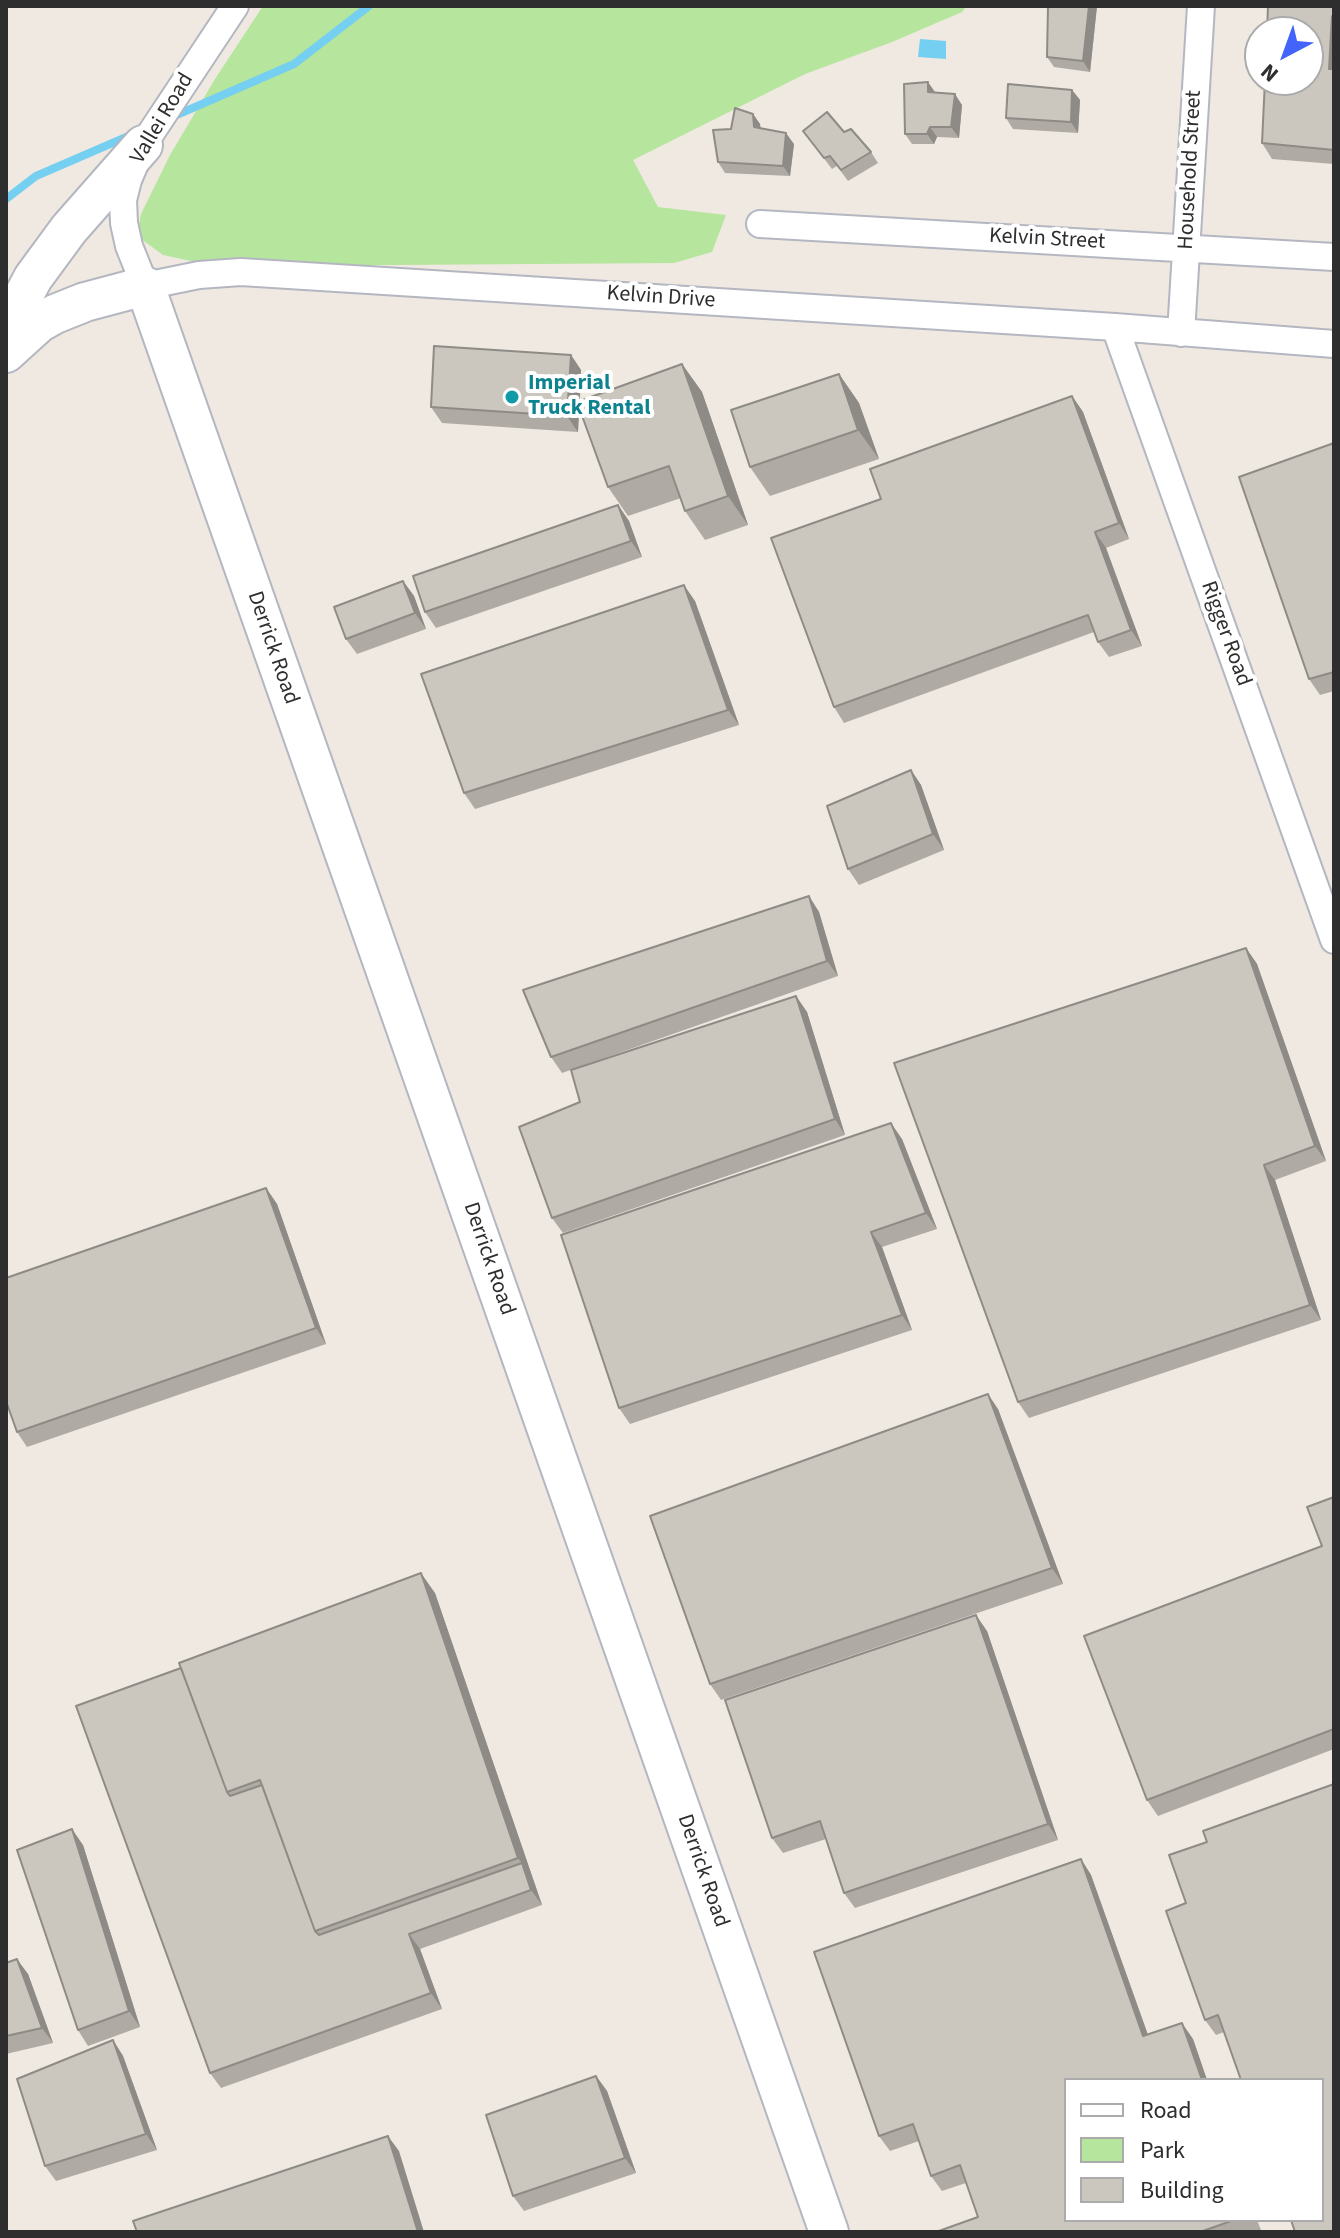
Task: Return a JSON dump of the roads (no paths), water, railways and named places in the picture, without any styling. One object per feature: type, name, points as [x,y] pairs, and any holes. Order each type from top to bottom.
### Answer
[{"type":"street","name":"Vallei Road","points":[[145,286],[129,246],[123,200],[143,145],[235,6]]},
{"type":"street","name":"Household Street","points":[[1181,333],[1201,6]]},
{"type":"street","points":[[6,329],[33,278],[60,241],[143,145]]},
{"type":"street","name":"Kelvin Street","points":[[760,224],[1334,257]]},
{"type":"street","name":"Kelvin Drive","points":[[6,353],[39,323],[85,302],[199,275],[241,272],[1115,327],[1334,344]]},
{"type":"street","name":"Derrick Road","points":[[145,286],[829,2232]]},
{"type":"street","name":"Rigger Road","points":[[1115,327],[1334,940]]},
{"type":"water","points":[[920,39],[946,41],[946,59],[918,57]]},
{"type":"waterway","points":[[172,117],[294,64],[369,6]]},
{"type":"waterway","points":[[6,199],[36,176],[131,135]]},
{"type":"place","name":"Imperial Truck Rental","points":[[512,397]]}]
